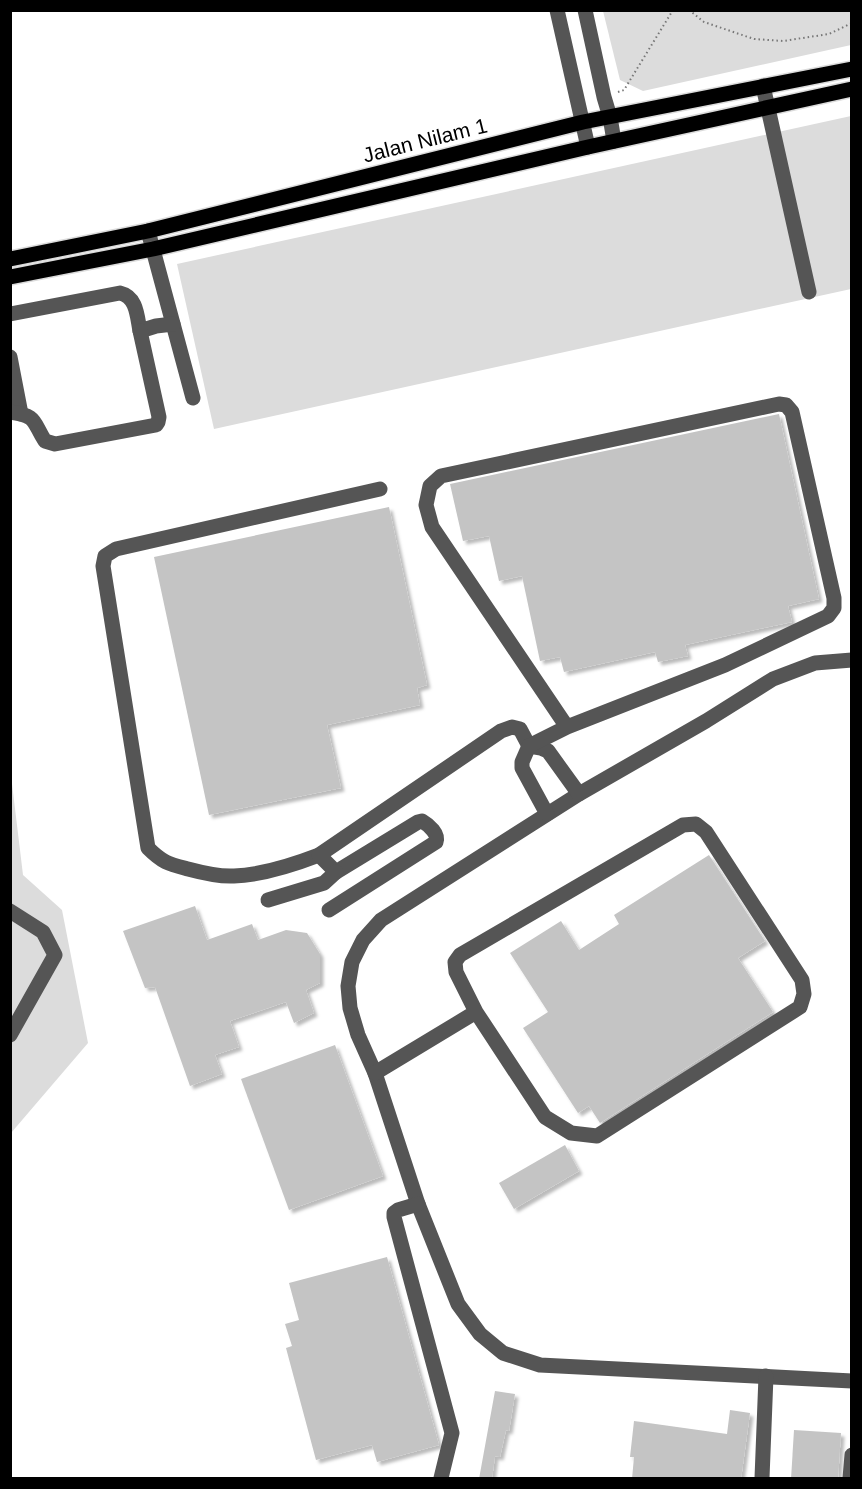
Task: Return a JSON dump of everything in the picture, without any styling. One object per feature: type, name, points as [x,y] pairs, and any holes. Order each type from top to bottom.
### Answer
[{"type":"main road","name":"Jalan Nilam 1","points":[[10,259],[148,231],[583,123],[852,69]]},
{"type":"main road","name":"Jalan Nilam 1","points":[[10,277],[153,249],[852,88]]},
{"type":"street","points":[[557,10],[588,147]]},
{"type":"street","points":[[585,10],[614,141]]},
{"type":"street","points":[[763,86],[809,292]]},
{"type":"street","points":[[148,231],[193,398]]},
{"type":"street","points":[[10,314],[120,293],[128,295],[132,300],[140,331],[159,417],[158,422],[156,425],[56,444],[45,441],[30,417],[16,413],[10,357]]},
{"type":"street","points":[[140,331],[173,324]]},
{"type":"street","points":[[547,814],[522,768],[522,762],[529,746],[567,727],[725,665],[828,616],[834,608],[834,598],[792,412],[786,405],[779,404],[441,476],[430,486],[426,504],[432,526],[567,727]]},
{"type":"street","points":[[380,489],[116,549],[105,556],[103,566],[148,848],[160,860],[204,873],[233,876],[265,872],[298,864],[319,855],[501,731],[512,727],[520,729],[529,746]]},
{"type":"street","points":[[852,660],[815,663],[773,680],[579,794],[381,920],[363,940],[352,962],[348,986],[350,1008],[358,1035],[375,1073],[418,1204],[458,1304],[480,1334],[503,1353],[540,1365],[852,1381]]},
{"type":"street","points":[[529,746],[548,751],[579,794]]},
{"type":"street","points":[[268,900],[324,883],[336,872],[418,822],[425,823],[436,835],[436,842],[329,910]]},
{"type":"street","points":[[696,824],[706,832],[802,980],[804,994],[800,1007],[597,1136],[571,1133],[545,1117],[477,1012],[456,972],[455,962],[460,955],[683,825],[696,824]]},
{"type":"street","points":[[319,855],[336,872]]},
{"type":"street","points":[[10,911],[43,932],[55,955],[10,1035]]},
{"type":"street","points":[[375,1073],[477,1012]]},
{"type":"street","points":[[418,1204],[398,1210],[394,1213],[394,1217],[453,1433],[441,1479]]},
{"type":"street","points":[[762,1479],[766,1376]]},
{"type":"street","points":[[850,1479],[852,1455]]},
{"type":"path","points":[[604,97],[624,90],[673,10]]},
{"type":"path","points":[[689,10],[704,22],[754,39],[783,40],[829,33],[852,23]]},
{"type":"shaded area","points":[[603,11],[851,11],[851,45],[643,91],[620,80]]},
{"type":"shaded area","points":[[851,116],[851,289],[214,429],[177,264]]},
{"type":"shaded area","points":[[10,767],[23,875],[62,910],[88,1043],[11,1133]]},
{"type":"building","points":[[779,414],[819,599],[788,606],[792,622],[685,645],[688,656],[658,662],[655,652],[564,672],[560,657],[540,661],[522,576],[499,581],[489,536],[463,541],[450,484]]},
{"type":"building","points":[[389,507],[427,685],[417,688],[420,705],[327,725],[341,788],[209,815],[154,557]]},
{"type":"building","points":[[709,855],[765,941],[738,958],[773,1012],[600,1123],[589,1106],[578,1113],[523,1028],[548,1012],[510,953],[561,921],[579,950],[619,924],[614,915]]},
{"type":"building","points":[[195,906],[207,940],[252,924],[258,940],[286,930],[307,933],[320,954],[320,983],[306,990],[314,1013],[294,1023],[286,1002],[230,1021],[239,1047],[215,1055],[222,1074],[190,1086],[155,987],[145,988],[123,931]]},
{"type":"building","points":[[335,1045],[383,1176],[289,1210],[241,1079]]},
{"type":"building","points":[[565,1145],[579,1171],[514,1209],[499,1183]]},
{"type":"building","points":[[387,1257],[439,1445],[377,1462],[372,1445],[316,1460],[286,1348],[292,1346],[285,1324],[299,1320],[289,1283]]},
{"type":"building","points":[[495,1391],[515,1394],[509,1431],[506,1430],[500,1457],[495,1456],[492,1479],[479,1479]]},
{"type":"building","points":[[730,1410],[750,1413],[741,1479],[632,1479],[634,1457],[630,1457],[634,1421],[727,1434]]},
{"type":"building","points":[[794,1430],[841,1433],[838,1479],[791,1479]]}]
